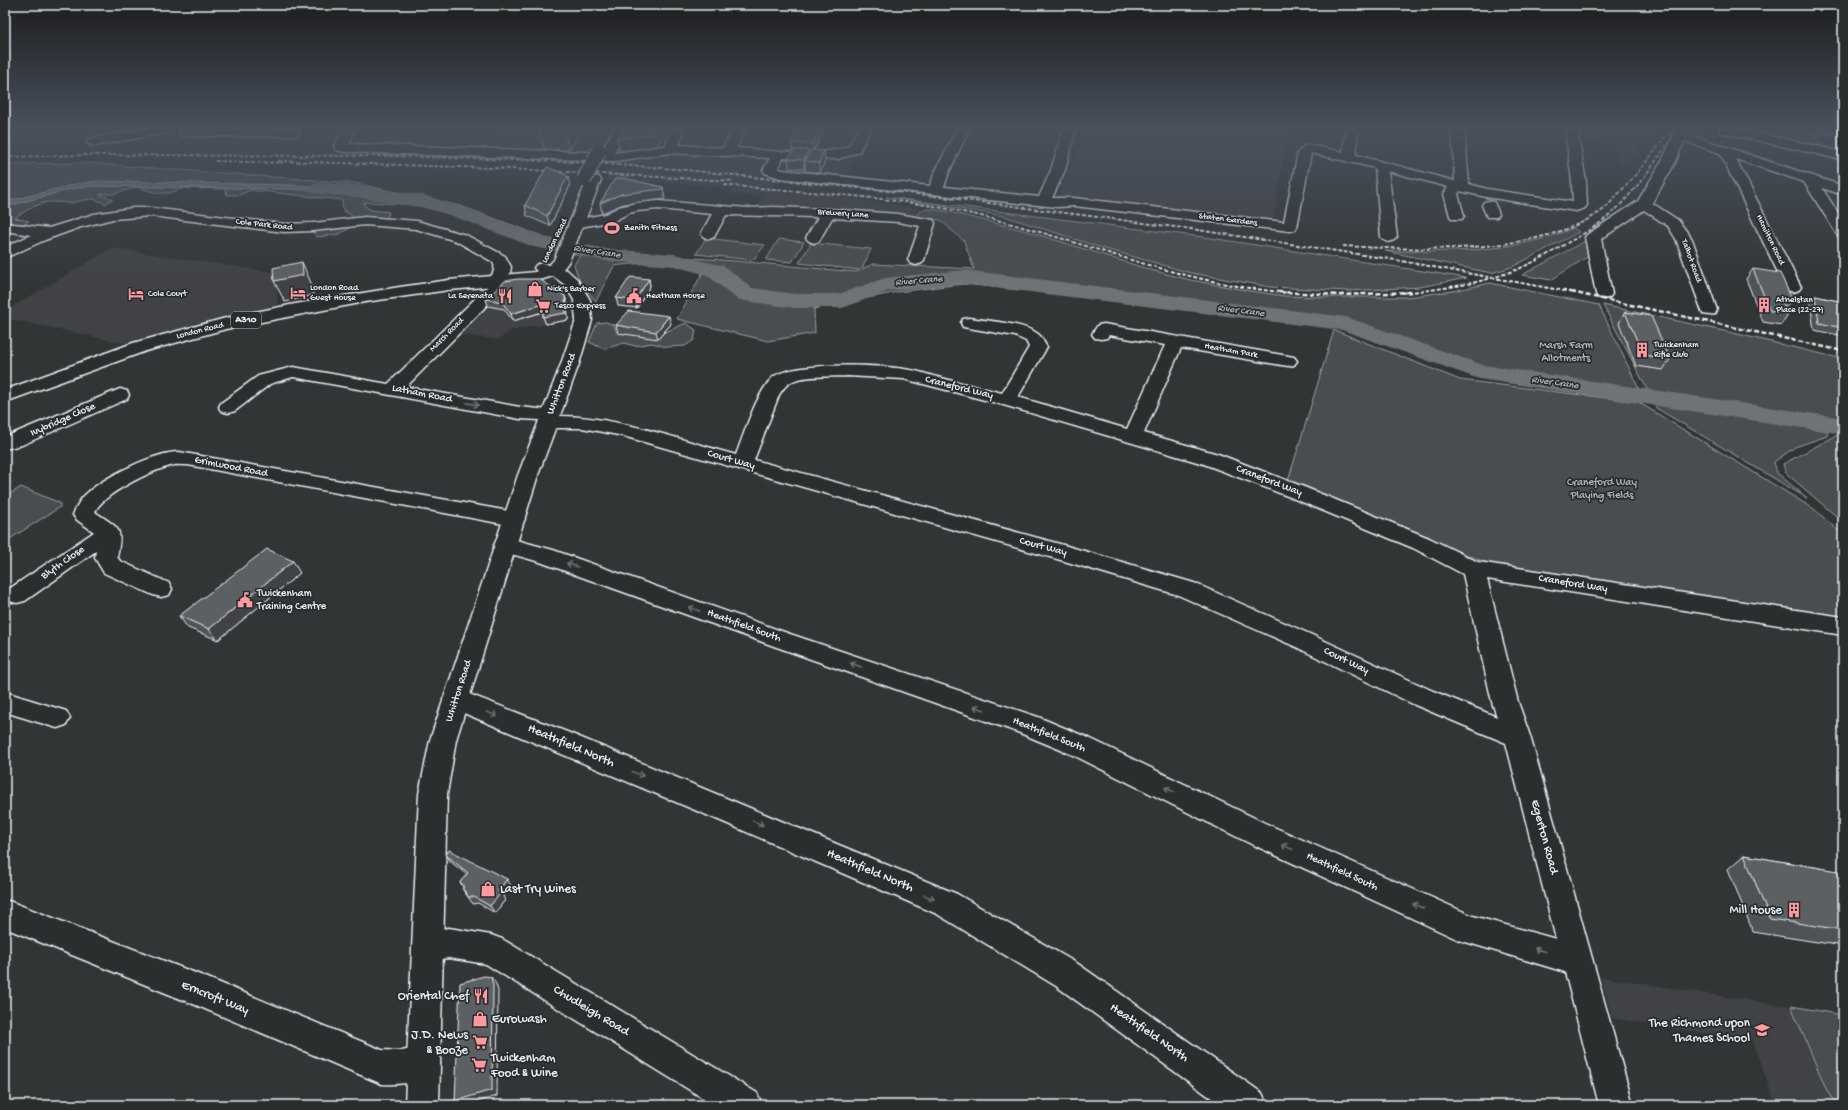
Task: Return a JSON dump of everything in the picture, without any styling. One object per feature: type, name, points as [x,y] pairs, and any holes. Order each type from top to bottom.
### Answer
[{"type":"street","name":"London Road","points":[[5,396],[144,346],[200,330],[337,302],[445,286],[500,273],[516,280],[541,271],[559,263],[566,234],[589,181]]},
{"type":"street","points":[[849,181],[1044,201],[1053,181]]},
{"type":"street","points":[[936,190],[939,181]]},
{"type":"street","name":"Staten Gardens","points":[[1044,201],[1074,202],[1290,227],[1299,181]]},
{"type":"street","points":[[1382,181],[1389,237]]},
{"type":"street","points":[[1439,181],[1459,186],[1489,202],[1576,207],[1580,204],[1579,181]]},
{"type":"street","points":[[1457,216],[1451,194],[1459,186],[1459,181]]},
{"type":"street","points":[[1604,294],[1593,237],[1644,204],[1657,181]]},
{"type":"street","name":"Hamilton Road","points":[[1740,181],[1793,287]]},
{"type":"street","points":[[1810,181],[1843,233]]},
{"type":"street","points":[[1816,181],[1843,191]]},
{"type":"street","name":"Talbot Road","points":[[1644,204],[1673,223],[1684,239],[1708,310]]},
{"type":"street","name":"Brewery Lane","points":[[566,234],[609,218],[624,210],[646,205],[721,210],[827,213],[898,218],[928,222],[916,260]]},
{"type":"street","points":[[709,234],[721,210]]},
{"type":"street","name":"Cole Park Road","points":[[5,253],[48,232],[109,214],[129,212],[192,216],[284,228],[313,227],[366,221],[399,222],[434,229],[461,238],[499,259],[500,273]]},
{"type":"street","points":[[814,238],[827,213]]},
{"type":"street","points":[[5,227],[48,232]]},
{"type":"street","name":"Whitton Road","points":[[422,1105],[433,794],[443,740],[528,475],[582,330],[584,309],[582,300],[578,295],[541,271]]},
{"type":"street","name":"March Road","points":[[393,389],[494,289],[497,285],[500,273]]},
{"type":"street","points":[[969,323],[1020,332],[1033,338],[1038,347],[1007,400]]},
{"type":"street","name":"Heatham Park","points":[[1101,334],[1104,329],[1288,361]]},
{"type":"street","points":[[1134,435],[1175,342]]},
{"type":"street","name":"Craneford Way","points":[[743,463],[770,394],[779,382],[788,376],[804,373],[847,371],[904,374],[1007,400],[1134,435],[1211,459],[1297,492],[1421,543],[1473,569],[1843,626]]},
{"type":"street","name":"Latham Road","points":[[228,407],[264,380],[293,372],[549,418]]},
{"type":"street","name":"Ivybridge Close","points":[[5,443],[15,441],[120,395]]},
{"type":"street","name":"Court Way","points":[[549,418],[587,423],[625,431],[1186,589],[1269,625],[1424,698],[1517,736]]},
{"type":"street","name":"Grimwood Road","points":[[109,532],[84,515],[86,508],[95,497],[151,466],[177,458],[514,519]]},
{"type":"street","points":[[109,532],[110,538],[106,558],[112,567],[161,588]]},
{"type":"street","name":"Blyth Close","points":[[17,595],[109,532]]},
{"type":"street","name":"Heathfield South","points":[[505,545],[545,555],[779,639],[1029,725],[1082,747],[1257,833],[1470,930],[1577,960]]},
{"type":"street","name":"Egerton Road","points":[[1473,569],[1505,702],[1517,736],[1616,1105]]},
{"type":"street","name":"Heathfield North","points":[[456,700],[558,740],[947,904],[1067,975],[1250,1105]]},
{"type":"street","points":[[5,702],[57,718]]},
{"type":"street","name":"Erncroft Way","points":[[9,915],[203,992],[382,1067],[402,1068],[423,1063]]},
{"type":"street","name":"Chudleigh Road","points":[[428,946],[450,943],[491,950],[745,1105]]},
{"type":"shaded area","points":[[99,181],[292,185],[362,191],[358,193],[290,189],[92,186],[71,189],[5,207],[5,202],[76,184]]},
{"type":"shaded area","points":[[606,181],[778,181],[771,191],[817,194],[920,208],[915,216],[844,210],[757,208],[762,196],[729,194],[733,188],[674,183]]},
{"type":"shaded area","points":[[1065,181],[1280,181],[1273,224],[1057,199]]},
{"type":"shaded area","points":[[112,248],[277,273],[277,309],[127,344],[5,318],[5,311]]},
{"type":"shaded area","points":[[508,288],[563,299],[567,304],[568,320],[509,331],[499,340],[459,334]]},
{"type":"shaded area","name":"The Richmond upon Thames School","points":[[1601,977],[1843,1015],[1843,1105],[1776,1105],[1752,1041],[1612,1018]]},
{"type":"green space","points":[[5,181],[325,181],[355,183],[461,206],[542,236],[537,245],[525,242],[437,209],[406,204],[364,202],[365,206],[371,210],[389,212],[387,219],[363,221],[339,234],[316,237],[314,233],[318,223],[336,220],[340,222],[350,221],[352,216],[343,210],[342,200],[251,190],[239,195],[227,195],[225,189],[184,188],[170,193],[157,193],[137,187],[113,194],[100,194],[113,199],[105,204],[92,199],[71,203],[43,203],[32,207],[15,218],[29,221],[25,224],[5,224]]},
{"type":"green space","points":[[886,197],[1211,238],[1467,278],[1420,287],[1348,291],[1270,287],[1191,273],[1102,248],[1004,216]]},
{"type":"green space","name":"Marsh Farm Allotments","points":[[928,209],[946,211],[1027,231],[1151,270],[1191,280],[1250,291],[1285,296],[1407,297],[1453,291],[1490,283],[1599,305],[1640,391],[1487,369],[1346,321],[1030,284],[1010,289],[964,284],[945,286],[897,292],[814,309],[815,333],[768,341],[677,319],[703,272],[682,266],[659,264],[614,266],[596,301],[581,285],[574,265],[580,255],[615,255],[684,257],[856,272],[860,270],[799,263],[811,243],[871,249],[862,269],[873,264],[974,269],[964,241],[940,220],[916,217],[921,210]]},
{"type":"green space","points":[[1574,228],[1579,232],[1512,267],[1491,273],[1385,251],[1457,251],[1505,247],[1551,236]]},
{"type":"green space","points":[[706,238],[765,245],[753,260],[696,254]]},
{"type":"green space","points":[[779,239],[804,242],[792,262],[766,260]]},
{"type":"green space","points":[[1587,240],[1590,255],[1551,280],[1522,275]]},
{"type":"green space","points":[[1603,305],[1733,333],[1843,359],[1843,422],[1649,393]]},
{"type":"green space","points":[[606,322],[614,325],[617,333],[654,337],[686,323],[696,330],[694,340],[685,346],[667,347],[652,343],[635,346],[624,343],[604,349],[589,342],[597,323]]},
{"type":"green space","name":"Craneford Way Playing Fields","points":[[1334,330],[1460,380],[1638,402],[1814,509],[1843,535],[1843,618],[1487,563],[1288,481]]},
{"type":"green space","points":[[1651,401],[1828,431],[1827,436],[1795,447],[1774,462],[1777,473],[1807,498],[1656,408]]},
{"type":"green space","points":[[1843,432],[1843,522],[1786,473],[1783,464]]},
{"type":"green space","points":[[21,487],[60,503],[60,507],[5,542],[5,497]]},
{"type":"green space","points":[[1791,1006],[1843,1015],[1843,1102],[1833,1100],[1828,1093]]},
{"type":"building","points":[[539,181],[565,181],[547,216],[525,205]]},
{"type":"building","points":[[614,181],[635,181],[663,187],[663,189],[621,194],[600,203]]},
{"type":"building","points":[[302,262],[303,275],[274,281],[273,268]]},
{"type":"building","points":[[1753,269],[1780,273],[1792,299],[1780,296],[1788,314],[1770,311]]},
{"type":"building","points":[[630,277],[649,279],[635,300],[616,298]]},
{"type":"building","points":[[518,279],[539,279],[565,296],[566,313],[543,317],[543,304],[511,314],[502,302],[486,299],[505,281]]},
{"type":"building","points":[[1815,296],[1843,302],[1843,328],[1819,323]]},
{"type":"building","points":[[629,311],[669,316],[656,332],[616,325]]},
{"type":"building","points":[[1625,312],[1651,316],[1670,359],[1643,355]]},
{"type":"building","points":[[267,549],[293,561],[209,629],[179,616]]},
{"type":"building","name":"Last Try Wines","points":[[449,850],[507,879],[498,891],[501,893],[490,906],[474,897],[468,897],[466,892],[463,890],[463,885],[460,882],[468,873],[446,855]]},
{"type":"building","points":[[1744,855],[1843,872],[1843,930],[1770,919]]},
{"type":"building","points":[[484,976],[491,977],[493,985],[492,1090],[455,1101],[460,983]]},
{"type":"waterway","name":"River Crane","points":[[319,189],[356,191],[423,201],[457,211],[534,241],[607,255],[674,260],[715,270],[745,294],[795,301],[842,301],[885,285],[964,277],[1346,324],[1479,372],[1843,426]]},
{"type":"railway","points":[[789,181],[926,195],[1191,229],[1390,259],[1493,278]]},
{"type":"railway","points":[[1343,246],[1407,249],[1478,247],[1514,242],[1547,235],[1578,224],[1604,209],[1630,181]]},
{"type":"railway","points":[[1493,278],[1518,269],[1549,254],[1596,226],[1612,213],[1641,181]]},
{"type":"railway","points":[[724,185],[855,196],[921,204],[953,210],[1024,227],[1174,272],[1212,281],[1286,292]]},
{"type":"railway","points":[[1412,292],[1461,285],[1493,278]]},
{"type":"railway","points":[[1493,278],[1574,293]]},
{"type":"railway","points":[[1279,292],[1286,292]]},
{"type":"railway","points":[[1286,292],[1340,295],[1412,292]]},
{"type":"railway","points":[[1286,292],[1291,293]]},
{"type":"railway","points":[[1402,293],[1412,292]]},
{"type":"railway","points":[[1574,293],[1843,351]]},
{"type":"place","name":"Zenith Fitness","points":[[612,228]]},
{"type":"place","name":"Nick's Barber","points":[[535,289]]},
{"type":"place","name":"London Road Guest House","points":[[298,293]]},
{"type":"place","name":"Cole Court","points":[[136,294]]},
{"type":"place","name":"La Serenata","points":[[505,296]]},
{"type":"place","name":"Heatham House","points":[[634,296]]},
{"type":"place","name":"Athelstan Place (22-27)","points":[[1764,305]]},
{"type":"place","name":"Tesco Express","points":[[543,306]]},
{"type":"place","name":"Twickenham Rifle Club","points":[[1642,350]]},
{"type":"place","name":"Twickenham Training Centre","points":[[245,600]]},
{"type":"place","name":"Last Try Wines","points":[[488,889]]},
{"type":"place","name":"Mill House","points":[[1794,910]]},
{"type":"place","name":"Oriental Chef","points":[[481,996]]},
{"type":"place","name":"Eurowash","points":[[480,1019]]},
{"type":"place","name":"The Richmond upon Thames School","points":[[1762,1030]]},
{"type":"place","name":"J.D. News & Booze","points":[[480,1042]]},
{"type":"place","name":"Twickenham Food & Wine","points":[[479,1065]]}]
